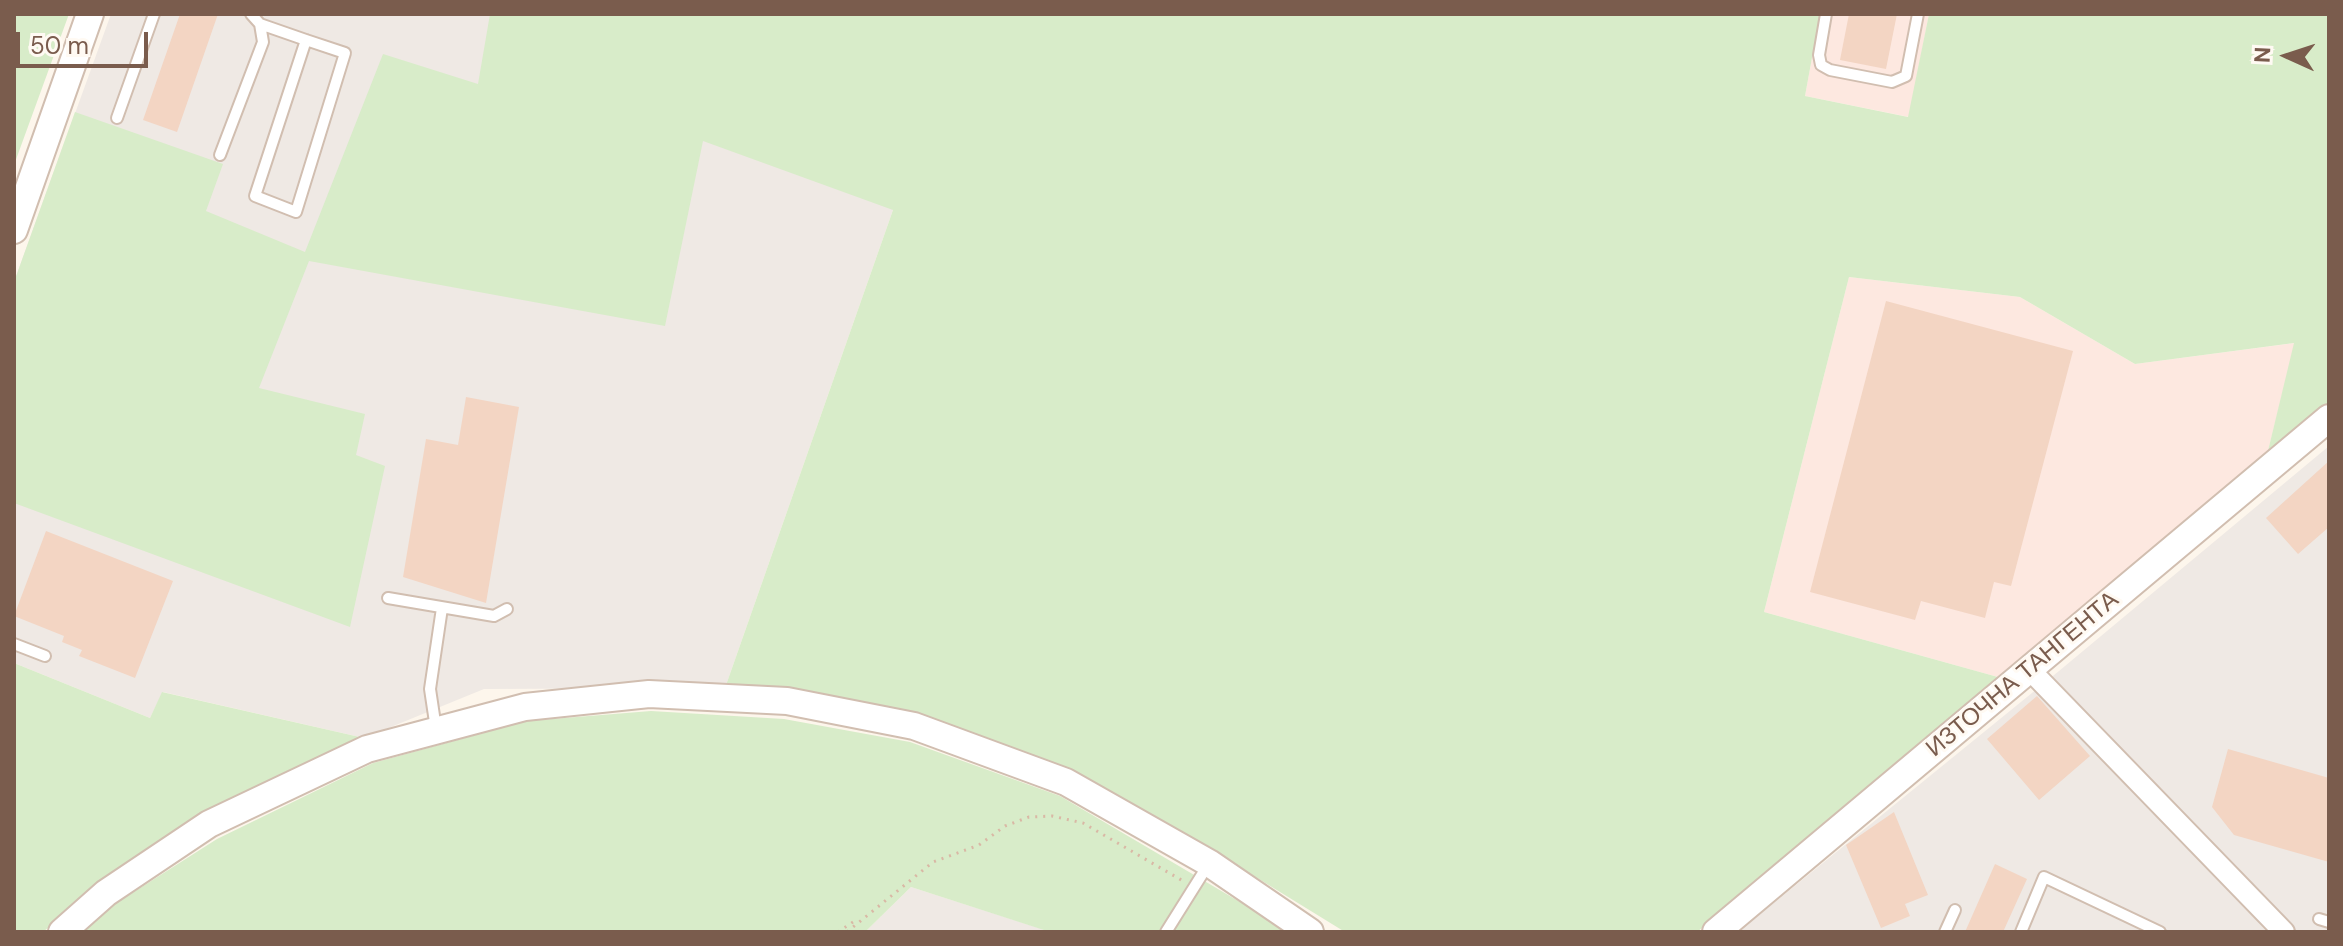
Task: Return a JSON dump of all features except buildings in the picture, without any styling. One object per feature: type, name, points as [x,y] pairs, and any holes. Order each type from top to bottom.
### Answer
[{"type":"street","points":[[14,230],[90,14]]},
{"type":"street","name":"ИЗТОЧНА ТАНГЕНТА","points":[[1716,932],[2329,418]]},
{"type":"street","points":[[2030,670],[2284,932]]},
{"type":"street","points":[[62,932],[106,893],[209,824],[367,749],[525,707],[649,694],[787,701],[914,726],[1066,782],[1202,874],[1310,932]]},
{"type":"lane","points":[[117,118],[154,14]]},
{"type":"lane","points":[[251,14],[260,24],[345,53],[296,212],[255,196],[306,40]]},
{"type":"lane","points":[[1826,14],[1819,55],[1821,65],[1830,70],[1892,82],[1906,76],[1918,14]]},
{"type":"lane","points":[[220,155],[263,42],[260,24]]},
{"type":"lane","points":[[388,598],[494,616],[507,609]]},
{"type":"lane","points":[[436,729],[430,689],[442,608]]},
{"type":"lane","points":[[14,644],[45,656]]},
{"type":"lane","points":[[1166,932],[1202,874]]},
{"type":"lane","points":[[2021,932],[2044,877],[2160,932]]},
{"type":"lane","points":[[1945,932],[1955,910]]},
{"type":"path","points":[[838,932],[933,862],[979,845],[1005,826],[1029,817],[1052,816],[1083,823],[1152,865],[1202,874]]},
{"type":"path","points":[[847,932],[863,916]]},
{"type":"shaded area","points":[[111,14],[786,14],[893,210],[725,688],[484,689],[364,738],[163,692],[150,718],[14,663],[14,282]]},
{"type":"shaded area","points":[[1820,14],[1929,14],[1909,117],[1805,96]]},
{"type":"shaded area","points":[[1849,277],[2020,297],[2135,364],[2295,343],[2267,455],[2005,679],[1764,612]]},
{"type":"shaded area","points":[[2329,446],[2329,932],[1738,932],[2059,671]]},
{"type":"shaded area","points":[[911,887],[1039,928],[1050,932],[865,932]]},
{"type":"green space","points":[[14,14],[69,14],[14,165]]},
{"type":"green space","points":[[490,14],[1820,14],[1805,96],[1908,117],[1929,14],[2329,14],[2329,405],[2267,455],[2294,343],[2135,364],[2020,297],[1849,277],[1764,612],[2005,679],[1697,932],[1345,932],[1215,852],[1071,772],[725,688],[893,210],[703,141],[665,326],[309,261],[259,388],[365,414],[356,455],[385,466],[350,627],[14,503],[14,282],[75,112],[223,164],[206,211],[305,252],[383,54],[478,84]]},
{"type":"green space","points":[[14,663],[150,718],[162,692],[364,738],[100,884],[43,932],[14,932]]},
{"type":"green space","points":[[651,711],[784,719],[910,742],[1060,796],[1291,932],[1050,932],[911,887],[865,932],[83,932],[115,904],[217,839],[373,763],[527,721]]}]
